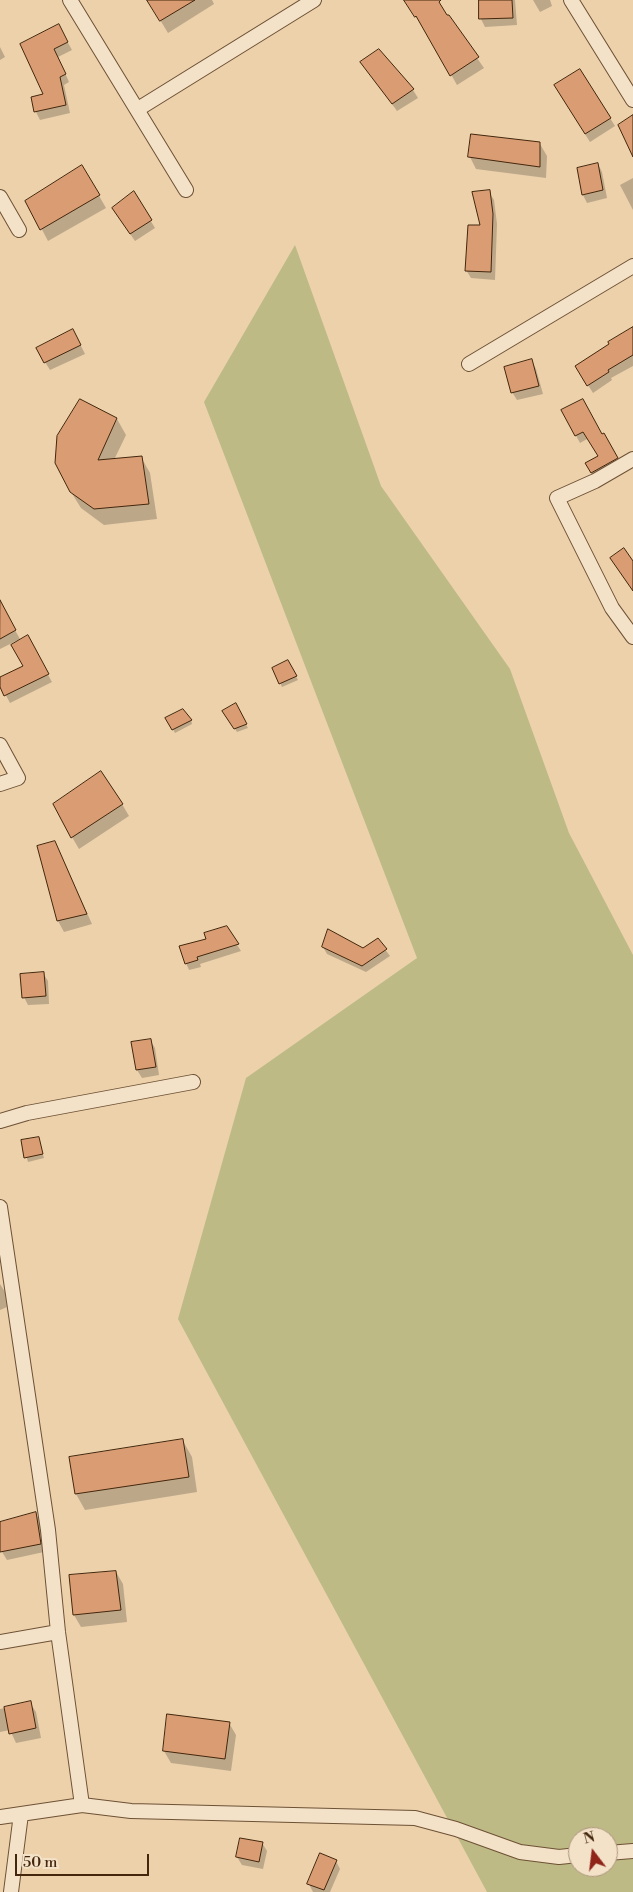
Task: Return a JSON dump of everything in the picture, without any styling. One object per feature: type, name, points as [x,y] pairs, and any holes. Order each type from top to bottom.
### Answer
[{"type":"street","points":[[70,0],[186,190]]},
{"type":"street","points":[[138,109],[314,0]]},
{"type":"street","points":[[571,0],[633,100]]},
{"type":"street","points":[[0,197],[19,230]]},
{"type":"street","points":[[469,364],[633,266]]},
{"type":"street","points":[[633,459],[595,481],[557,498],[612,608],[633,637]]},
{"type":"street","points":[[0,745],[18,778],[0,784]]},
{"type":"street","points":[[0,1120],[27,1113],[193,1082]]},
{"type":"street","points":[[0,1207],[48,1530],[58,1632],[82,1805]]},
{"type":"street","points":[[0,1642],[58,1632]]},
{"type":"street","points":[[0,1817],[82,1805],[131,1811],[415,1818],[456,1829],[520,1852],[559,1857],[568,1856]]},
{"type":"street","points":[[11,1892],[21,1814]]},
{"type":"street","points":[[618,1852],[633,1851]]},
{"type":"shaded area","points":[[295,245],[381,486],[510,669],[569,833],[633,955],[633,1892],[487,1892],[178,1319],[246,1078],[417,958],[204,402]]},
{"type":"building","points":[[147,0],[195,0],[160,21]]},
{"type":"building","points":[[404,0],[441,0],[439,2],[447,15],[449,15],[479,57],[450,76],[416,16]]},
{"type":"building","points":[[479,0],[512,0],[513,18],[479,19]]},
{"type":"building","points":[[59,24],[68,42],[54,49],[66,74],[60,77],[66,105],[34,112],[31,97],[43,94],[20,44]]},
{"type":"building","points":[[379,49],[414,89],[392,104],[360,62]]},
{"type":"building","points":[[580,69],[611,118],[585,134],[554,85]]},
{"type":"building","points":[[633,115],[633,157],[618,125]]},
{"type":"building","points":[[471,134],[540,142],[540,167],[468,157]]},
{"type":"building","points":[[598,163],[603,190],[582,195],[577,168]]},
{"type":"building","points":[[82,165],[100,195],[40,230],[25,201]]},
{"type":"building","points":[[490,190],[493,214],[491,272],[465,271],[468,225],[480,225],[472,192]]},
{"type":"building","points":[[134,191],[152,220],[130,234],[112,208]]},
{"type":"building","points":[[633,327],[633,355],[608,370],[609,372],[587,386],[575,366],[609,344],[608,342]]},
{"type":"building","points":[[73,329],[81,345],[44,363],[36,348]]},
{"type":"building","points":[[532,359],[539,386],[511,393],[504,367]]},
{"type":"building","points":[[80,399],[117,418],[98,460],[142,456],[149,504],[94,509],[70,492],[55,463],[57,436]]},
{"type":"building","points":[[583,399],[602,434],[604,433],[618,458],[591,473],[585,463],[598,456],[583,432],[575,436],[561,410]]},
{"type":"building","points":[[624,548],[633,561],[633,591],[610,558]]},
{"type":"building","points":[[0,600],[16,630],[0,639]]},
{"type":"building","points":[[28,635],[49,674],[4,696],[0,687],[0,677],[23,666],[11,645]]},
{"type":"building","points":[[288,660],[297,676],[279,684],[272,668]]},
{"type":"building","points":[[236,703],[247,724],[234,729],[222,711]]},
{"type":"building","points":[[183,709],[192,720],[172,730],[165,718]]},
{"type":"building","points":[[101,771],[123,804],[71,838],[53,804]]},
{"type":"building","points":[[55,841],[87,914],[57,921],[37,846]]},
{"type":"building","points":[[227,926],[239,944],[197,957],[198,960],[185,964],[179,946],[206,939],[204,933]]},
{"type":"building","points":[[328,929],[363,948],[378,938],[387,949],[362,966],[322,947]]},
{"type":"building","points":[[44,972],[46,996],[22,998],[20,974]]},
{"type":"building","points":[[151,1039],[156,1067],[136,1070],[131,1042]]},
{"type":"building","points":[[39,1137],[43,1154],[24,1158],[21,1140]]},
{"type":"building","points":[[183,1439],[189,1477],[75,1494],[69,1457]]},
{"type":"building","points":[[36,1512],[41,1544],[0,1552],[0,1522]]},
{"type":"building","points":[[116,1571],[121,1610],[73,1615],[69,1575]]},
{"type":"building","points":[[31,1701],[36,1728],[9,1734],[4,1707]]},
{"type":"building","points":[[167,1714],[230,1722],[225,1759],[163,1751]]},
{"type":"building","points":[[240,1838],[263,1842],[259,1862],[236,1857]]},
{"type":"building","points":[[320,1853],[337,1860],[324,1890],[307,1884]]}]
